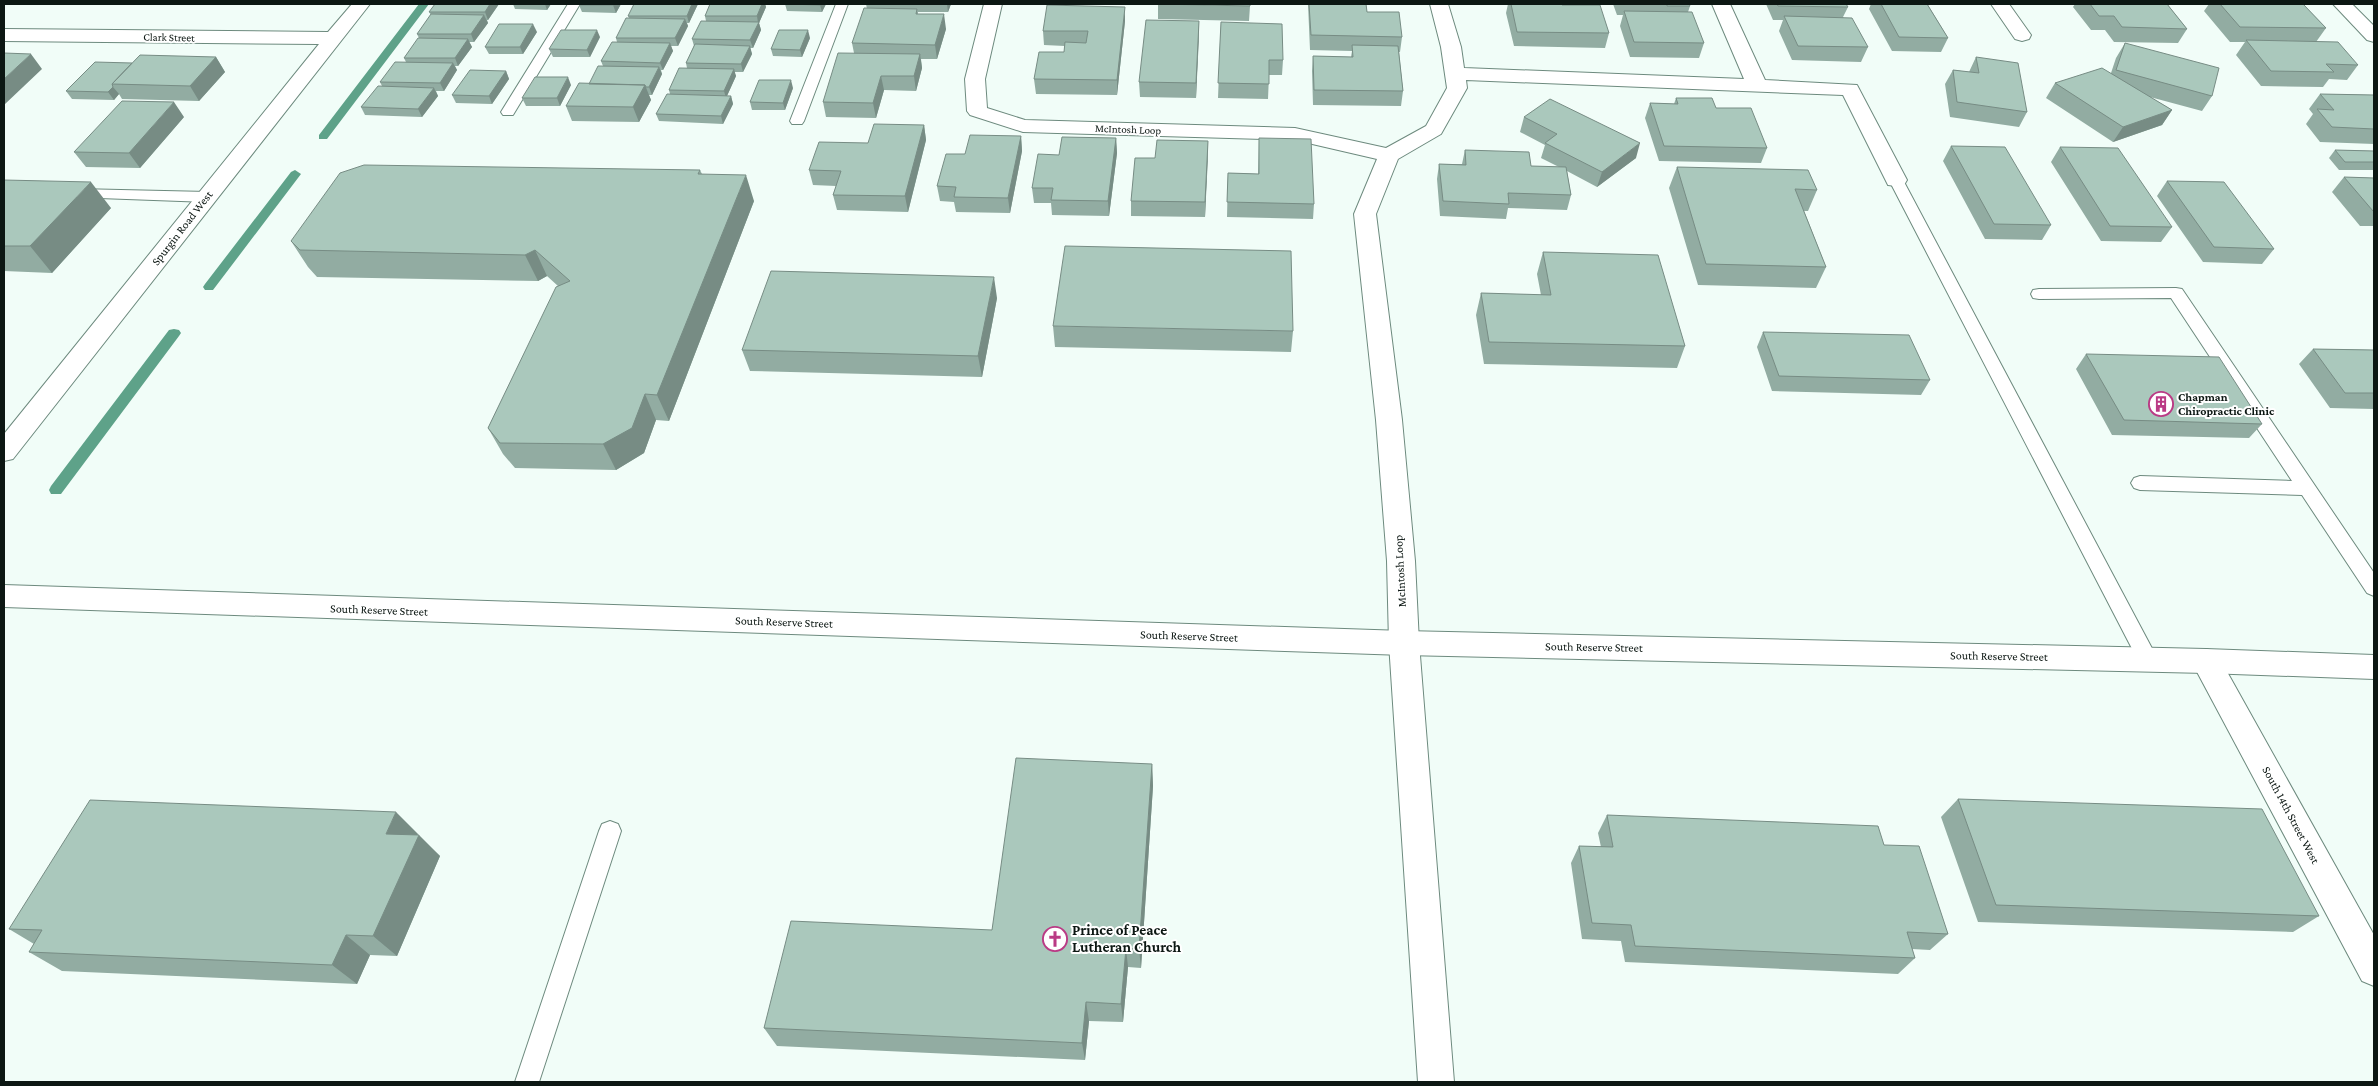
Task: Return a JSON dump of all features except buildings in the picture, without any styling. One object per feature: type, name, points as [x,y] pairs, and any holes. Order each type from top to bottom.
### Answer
[{"type":"main road","name":"Spurgin Road West","points":[[4,452],[361,4]]},
{"type":"main road","name":"McIntosh Loop","points":[[993,4],[975,79],[977,111],[1023,126],[1295,134],[1389,155],[1365,214],[1390,439],[1401,561],[1404,643],[1436,1082]]},
{"type":"main road","points":[[1389,155],[1434,130],[1457,88],[1440,4]]},
{"type":"main road","points":[[1721,4],[1757,85]]},
{"type":"main road","points":[[2000,4],[2022,35]]},
{"type":"main road","points":[[2342,4],[2374,36]]},
{"type":"main road","name":"Clark Street","points":[[4,35],[334,38]]},
{"type":"main road","points":[[1455,74],[1850,88],[1896,180]]},
{"type":"main road","name":"South Reserve Street","points":[[4,596],[1404,643],[2206,661],[2374,668]]},
{"type":"main road","name":"South 14th Street West","points":[[2206,661],[2374,969]]},
{"type":"lane","points":[[508,112],[574,4]]},
{"type":"lane","points":[[797,122],[842,4]]},
{"type":"lane","points":[[1896,180],[2148,660]]},
{"type":"lane","points":[[61,193],[208,196]]},
{"type":"lane","points":[[2039,294],[2176,293],[2374,588]]},
{"type":"lane","points":[[2140,483],[2306,488]]},
{"type":"lane","points":[[527,1082],[610,831]]},
{"type":"waterway","points":[[323,137],[424,4]]},
{"type":"waterway","points":[[209,287],[295,174]]},
{"type":"waterway","points":[[56,490],[174,333]]},
{"type":"place","name":"Chapman Chiropractic Clinic","points":[[2161,404]]},
{"type":"place","name":"Prince of Peace Lutheran Church","points":[[1055,939]]}]
